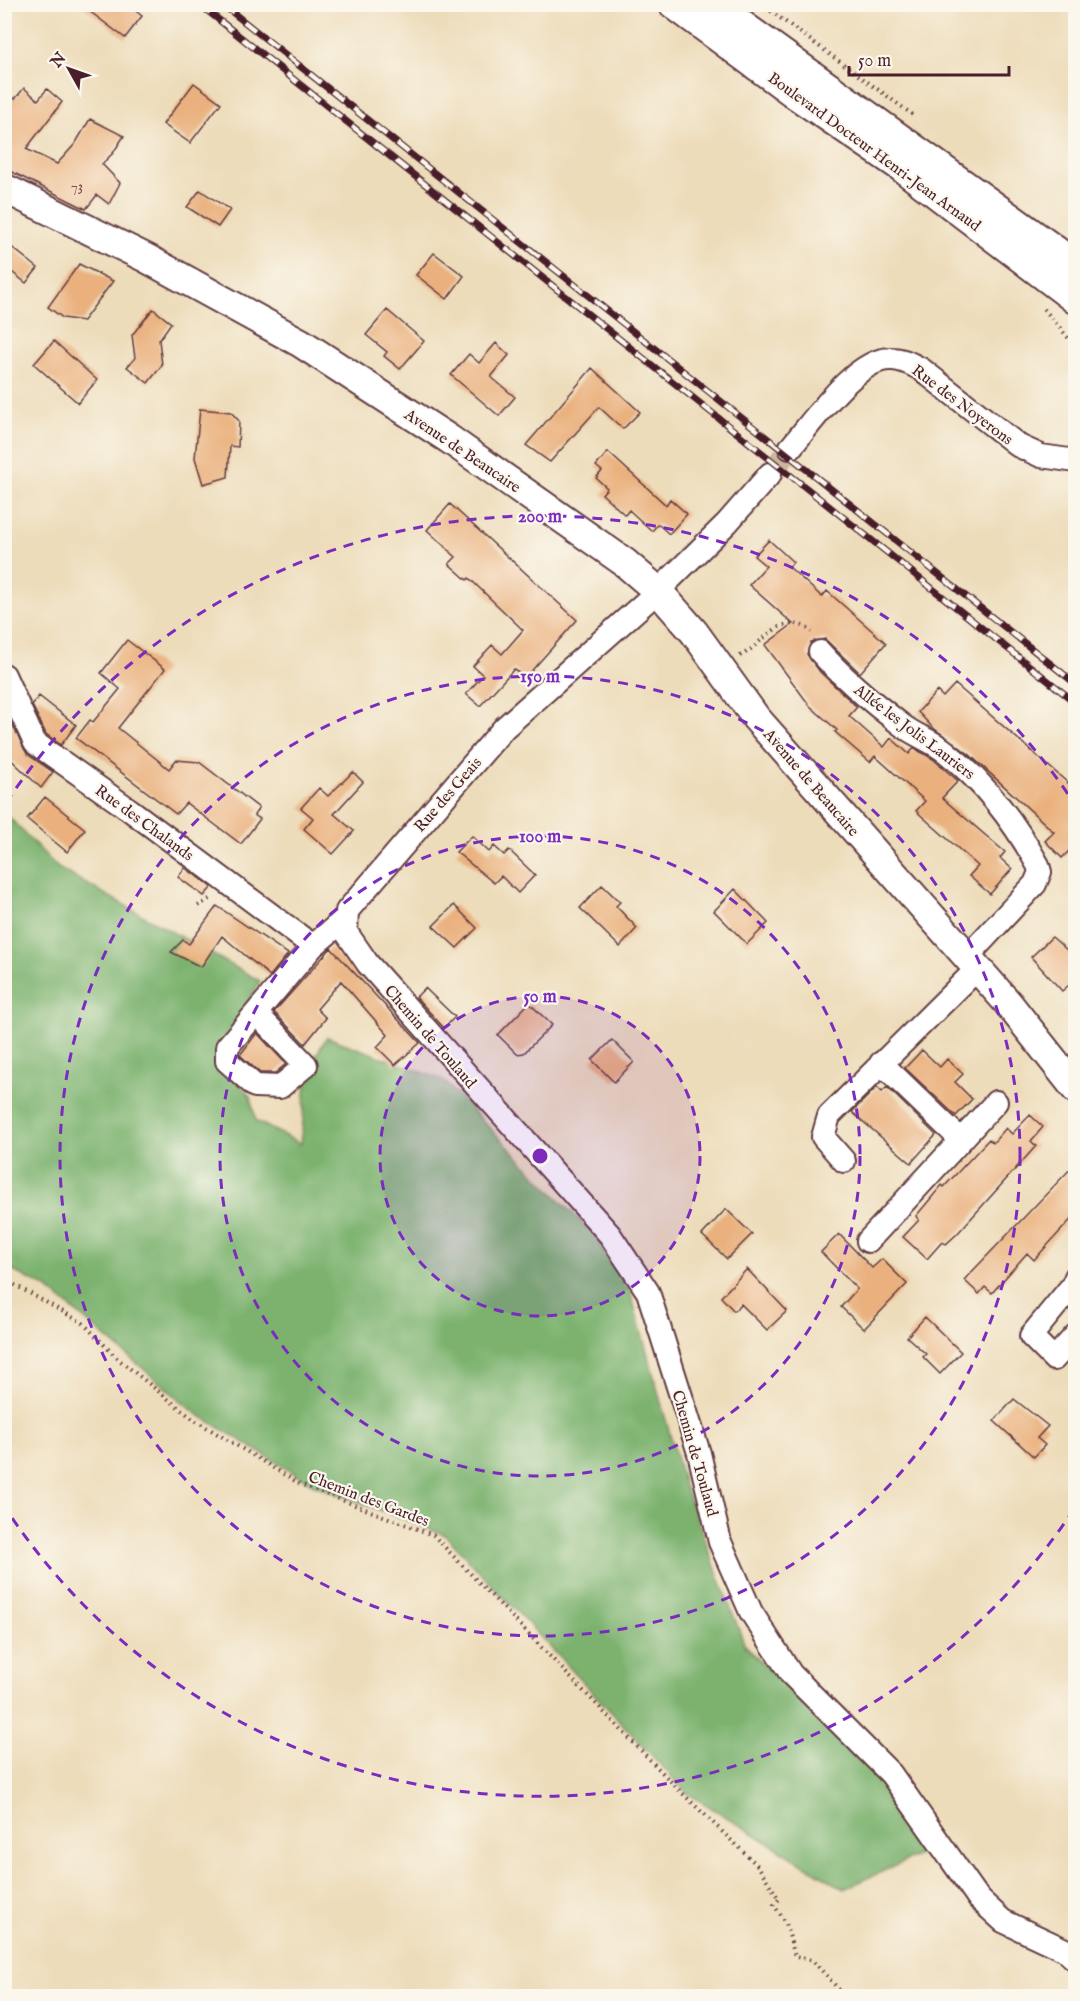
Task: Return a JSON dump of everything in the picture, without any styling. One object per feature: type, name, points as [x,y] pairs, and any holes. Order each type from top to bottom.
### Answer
[{"type":"main road","name":"Boulevard Docteur Henri-Jean Arnaud","points":[[673,4],[796,95],[901,167],[1076,300]]},
{"type":"main road","name":"Boulevard Docteur Henri-Jean Arnaud","points":[[713,4],[1076,265]]},
{"type":"main road","name":"Avenue de Beaucaire","points":[[4,188],[146,258],[301,343],[449,439],[624,562],[658,591],[694,632],[756,718],[1008,1003],[1076,1089]]},
{"type":"main road","name":"Avenue de Beaucaire","points":[[1008,1003],[1076,1061]]},
{"type":"street","name":"Rue des Noyerons","points":[[790,448],[855,374],[869,364],[889,358],[905,361],[921,369],[1019,446],[1041,456],[1072,458]]},
{"type":"street","points":[[658,591],[727,522],[770,474]]},
{"type":"street","name":"Rue des Geais","points":[[256,1014],[313,946],[346,918],[347,911],[504,728],[658,591]]},
{"type":"street","name":"Allée les Jolis Lauriers","points":[[820,652],[835,669],[904,727],[944,750],[982,783],[1017,828],[1040,872],[1035,884],[972,963],[881,1063],[829,1116],[823,1137],[844,1161]]},
{"type":"street","name":"Rue des Chalands","points":[[4,675],[34,743],[130,810],[313,946]]},
{"type":"street","name":"Chemin de Toulaud","points":[[346,918],[346,932],[368,964],[610,1235],[648,1292],[699,1454],[720,1542],[751,1612],[791,1674],[891,1774],[979,1899],[1003,1921],[1065,1950],[1076,1960]]},
{"type":"street","points":[[881,1063],[961,1140]]},
{"type":"street","points":[[868,1241],[996,1102]]},
{"type":"street","points":[[1074,1284],[1031,1335],[1054,1359],[1076,1335]]},
{"type":"path","points":[[761,4],[917,117]]},
{"type":"path","points":[[737,657],[743,655],[768,632],[793,624],[804,625],[828,645],[820,652]]},
{"type":"path","name":"Chemin des Gardes","points":[[4,1279],[83,1323],[118,1359],[193,1419],[300,1484],[433,1535],[681,1792],[758,1866],[779,1899],[774,1905],[786,1923],[795,1957],[812,1960],[845,1996]]},
{"type":"green space","points":[[4,812],[58,868],[260,981],[216,1059],[250,1096],[256,1121],[301,1144],[307,1070],[327,1037],[443,1080],[592,1233],[630,1291],[684,1485],[745,1646],[870,1768],[930,1850],[844,1889],[687,1793],[445,1535],[312,1484],[197,1414],[47,1288],[5,1267]]},
{"type":"building","points":[[80,4],[127,4],[142,16],[125,38]]},
{"type":"building","points":[[194,83],[221,103],[190,143],[163,124]]},
{"type":"building","points":[[24,88],[38,100],[47,89],[62,102],[26,149],[57,164],[75,144],[90,119],[124,136],[113,153],[102,164],[120,183],[109,204],[97,195],[86,209],[4,168],[4,91],[15,99]]},
{"type":"building","points":[[200,190],[230,210],[218,227],[187,207]]},
{"type":"building","points":[[4,241],[38,268],[26,283],[4,266]]},
{"type":"building","points":[[434,253],[464,276],[447,299],[416,275]]},
{"type":"building","points":[[79,264],[113,281],[83,321],[63,318],[48,307]]},
{"type":"building","points":[[153,309],[171,323],[159,340],[162,365],[148,383],[127,367],[135,358],[132,335]]},
{"type":"building","points":[[387,310],[424,341],[400,369],[384,356],[387,352],[366,335]]},
{"type":"building","points":[[54,341],[97,380],[78,403],[34,364]]},
{"type":"building","points":[[496,343],[509,355],[491,377],[515,397],[499,416],[451,375],[469,354],[479,363]]},
{"type":"building","points":[[592,368],[640,412],[623,429],[599,407],[550,462],[526,445]]},
{"type":"building","points":[[200,409],[231,412],[239,421],[238,447],[230,446],[228,477],[203,484],[195,458]]},
{"type":"building","points":[[608,452],[666,505],[670,499],[687,514],[669,534],[658,524],[652,531],[629,510],[625,515],[602,494],[607,488],[596,478],[602,471],[596,466]]},
{"type":"building","points":[[450,504],[577,620],[525,678],[514,669],[480,706],[466,694],[483,675],[473,666],[492,645],[502,654],[523,630],[469,578],[467,580],[449,564],[456,557],[427,530]]},
{"type":"building","points":[[769,540],[793,562],[789,567],[822,597],[827,591],[886,643],[860,673],[825,639],[811,642],[807,654],[820,672],[857,707],[849,716],[884,747],[891,738],[909,754],[914,748],[933,759],[958,781],[942,798],[1005,852],[1000,858],[1012,869],[990,894],[969,876],[978,866],[916,811],[925,801],[875,756],[870,762],[835,732],[837,730],[810,706],[765,645],[793,624],[749,585],[766,566],[754,556]]},
{"type":"building","points":[[127,640],[165,669],[118,728],[169,769],[176,760],[199,762],[259,808],[254,815],[260,819],[241,844],[186,803],[176,814],[76,738],[90,720],[93,722],[120,689],[101,673]]},
{"type":"building","points":[[955,684],[1076,790],[1076,844],[1062,858],[1045,841],[1054,832],[969,754],[932,727],[918,712],[937,691],[943,697]]},
{"type":"building","points":[[39,696],[76,725],[61,745],[46,734],[32,705]]},
{"type":"building","points":[[10,720],[27,754],[53,772],[41,788],[4,753],[4,724]]},
{"type":"building","points":[[353,772],[363,782],[334,814],[354,831],[333,854],[304,829],[313,818],[301,808],[319,788],[328,796]]},
{"type":"building","points":[[45,797],[85,829],[67,852],[27,819]]},
{"type":"building","points":[[472,836],[489,852],[494,846],[504,855],[509,850],[535,875],[518,893],[501,876],[494,883],[456,852]]},
{"type":"building","points":[[185,868],[212,887],[204,896],[178,877]]},
{"type":"building","points":[[602,885],[620,902],[616,906],[637,928],[620,947],[580,908]]},
{"type":"building","points":[[735,889],[768,923],[747,944],[714,911]]},
{"type":"building","points":[[454,905],[477,928],[457,948],[433,926]]},
{"type":"building","points":[[217,906],[288,954],[270,976],[222,936],[201,967],[171,952],[183,940],[189,944]]},
{"type":"building","points":[[1052,937],[1076,958],[1076,979],[1062,991],[1031,957]]},
{"type":"building","points":[[331,948],[420,1043],[395,1065],[377,1047],[388,1035],[341,981],[317,1009],[326,1018],[305,1044],[274,1012]]},
{"type":"building","points":[[425,988],[455,1017],[444,1028],[416,997]]},
{"type":"building","points":[[529,1003],[552,1025],[524,1053],[517,1054],[498,1035]]},
{"type":"building","points":[[257,1033],[286,1064],[275,1073],[260,1073],[240,1055]]},
{"type":"building","points":[[612,1040],[634,1062],[614,1082],[592,1060]]},
{"type":"building","points":[[922,1050],[940,1067],[947,1059],[963,1074],[955,1082],[972,1099],[956,1116],[905,1068]]},
{"type":"building","points":[[877,1087],[882,1092],[887,1087],[936,1135],[911,1163],[852,1112]]},
{"type":"building","points":[[1030,1115],[1043,1127],[1031,1141],[1036,1146],[957,1234],[946,1244],[942,1242],[927,1259],[903,1237],[919,1220],[916,1216],[942,1185],[944,1187],[989,1139],[993,1143],[1006,1128],[1012,1134]]},
{"type":"building","points":[[1076,1163],[1076,1214],[1034,1260],[1027,1253],[992,1293],[985,1287],[979,1294],[964,1280]]},
{"type":"building","points":[[726,1209],[752,1234],[727,1259],[702,1235]]},
{"type":"building","points":[[839,1234],[872,1268],[882,1259],[907,1284],[864,1329],[841,1307],[857,1289],[821,1252]]},
{"type":"building","points":[[747,1269],[787,1311],[767,1330],[741,1304],[734,1311],[721,1297]]},
{"type":"building","points":[[925,1317],[961,1352],[940,1374],[923,1357],[926,1354],[907,1337]]},
{"type":"building","points":[[1014,1399],[1048,1426],[1037,1438],[1045,1445],[1034,1457],[994,1421]]},
{"type":"tunnel","points":[[770,474],[790,448]]},
{"type":"railway","points":[[199,4],[1076,703]]},
{"type":"railway","points":[[222,4],[1076,684]]}]
